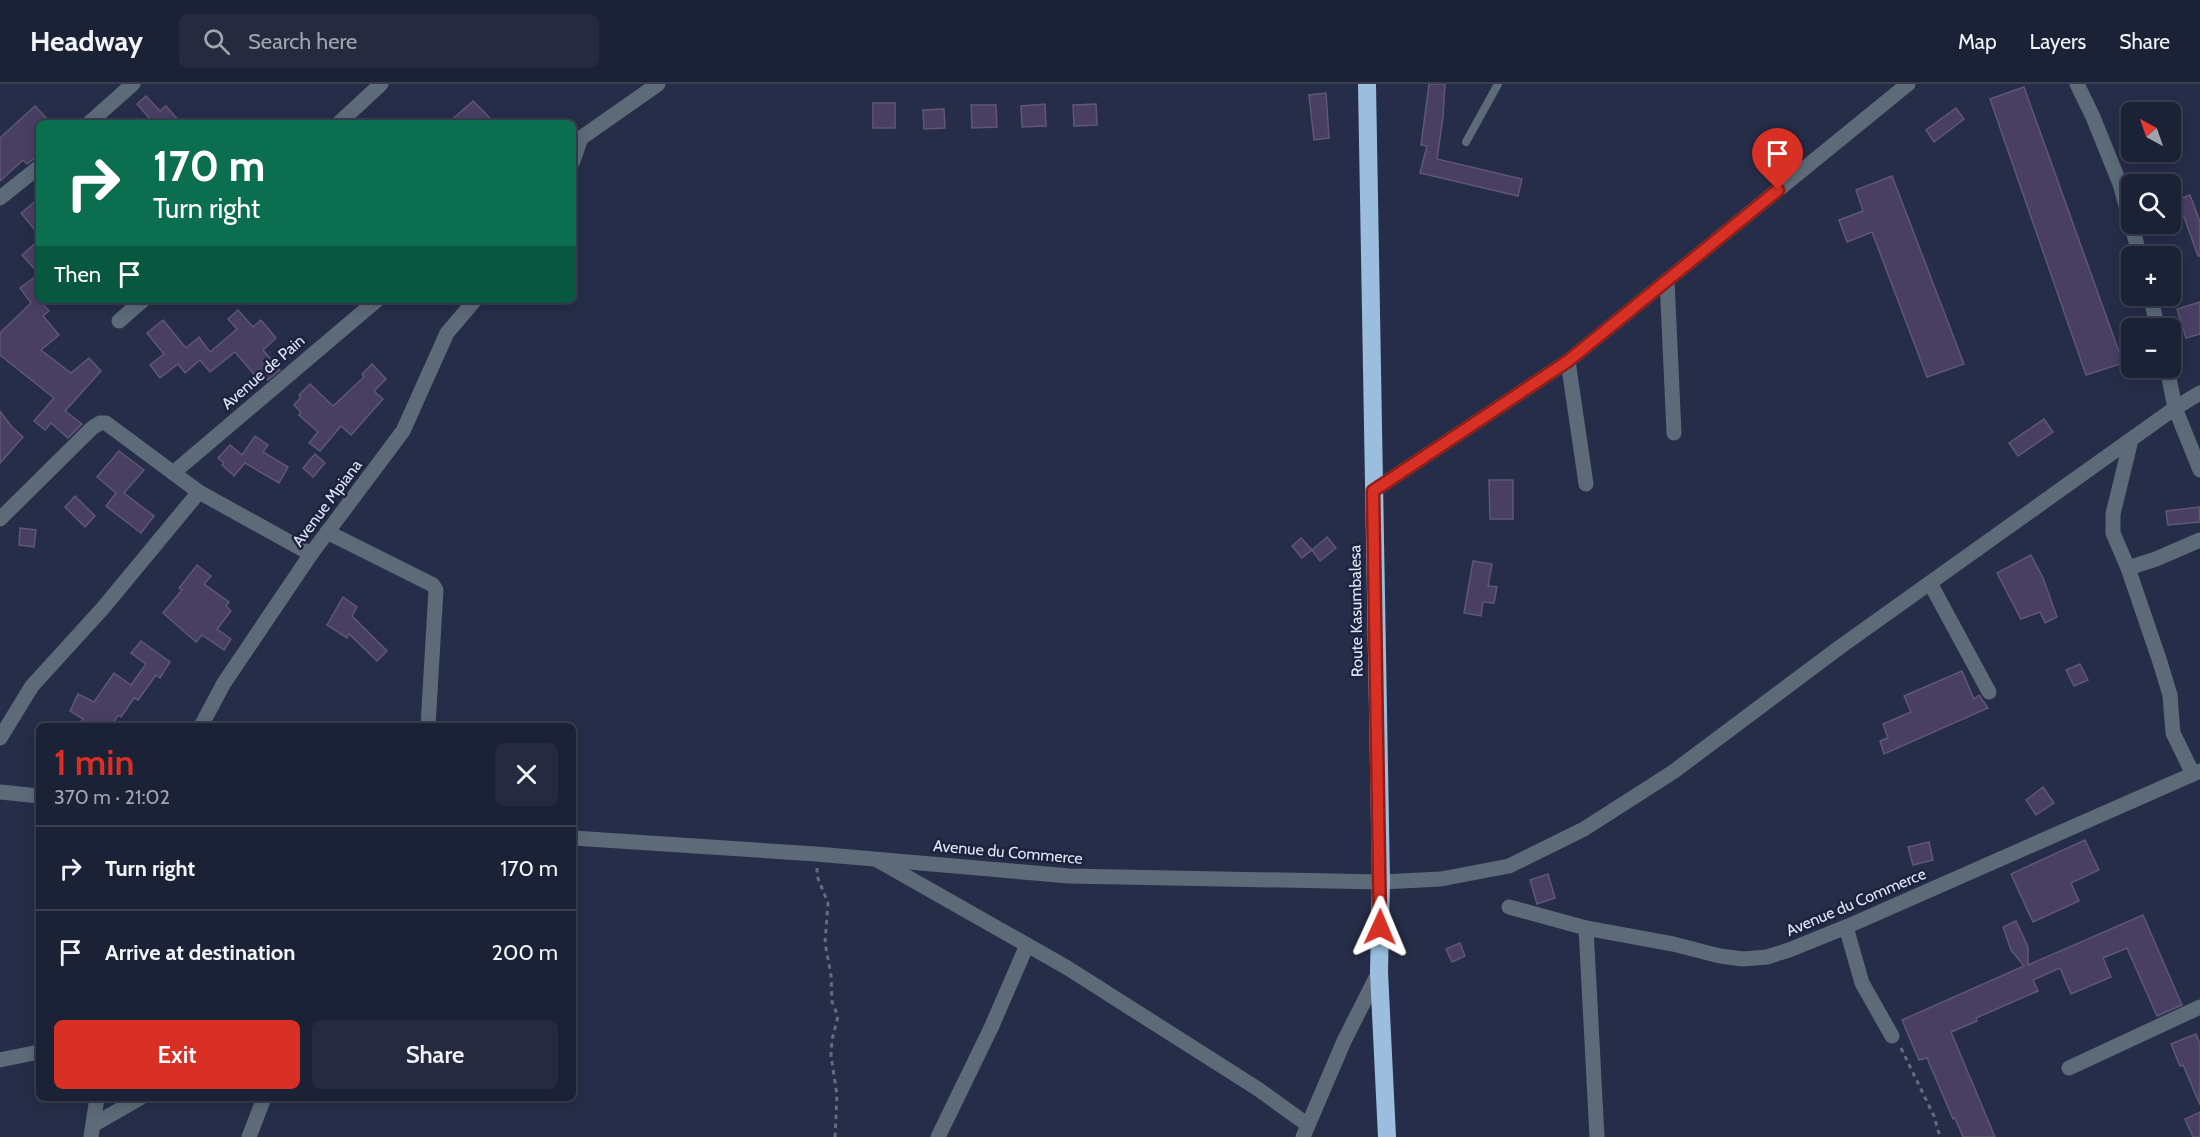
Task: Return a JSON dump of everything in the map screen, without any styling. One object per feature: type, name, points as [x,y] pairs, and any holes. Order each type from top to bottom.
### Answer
[{"type":"highway","name":"Route Kasumbalesa","points":[[1367,84],[1381,882],[1379,972],[1387,1137]]},
{"type":"street","points":[[92,120],[133,84]]},
{"type":"street","points":[[342,120],[381,84]]},
{"type":"street","points":[[577,141],[658,84]]},
{"type":"street","points":[[1373,491],[1568,361],[1908,84]]},
{"type":"street","points":[[2077,84],[2120,184],[2137,246]]},
{"type":"street","points":[[0,198],[36,169]]},
{"type":"street","points":[[1667,280],[1674,433]]},
{"type":"street","points":[[118,321],[139,303]]},
{"type":"street","name":"Avenue de Pain","points":[[173,473],[373,303]]},
{"type":"street","name":"Avenue Mpiana","points":[[203,723],[224,683],[311,554],[403,431],[447,333],[472,303]]},
{"type":"street","points":[[1568,361],[1586,484]]},
{"type":"street","points":[[2169,378],[2175,408],[2200,470]]},
{"type":"street","name":"Avenue du Commerce","points":[[576,838],[816,854],[1069,876],[1381,882],[1441,879],[1509,866],[1601,819],[1674,772],[1840,647],[2175,408],[2200,393]]},
{"type":"street","points":[[0,519],[92,428],[100,423],[106,423],[199,492],[311,554]]},
{"type":"street","points":[[2131,440],[2113,514],[2113,533],[2128,568],[2170,695],[2173,733],[2197,772]]},
{"type":"street","points":[[0,738],[32,686],[103,608],[199,492]]},
{"type":"street","points":[[327,532],[434,585],[436,590],[428,723]]},
{"type":"street","points":[[2128,568],[2200,540]]},
{"type":"street","points":[[1930,583],[1989,692]]},
{"type":"street","name":"Avenue du Commerce","points":[[1509,907],[1586,928],[1673,944],[1720,957],[1743,959],[1767,957],[1846,927],[2197,772]]},
{"type":"street","points":[[0,792],[36,796]]},
{"type":"street","points":[[875,859],[1066,967],[1258,1089],[1305,1131],[1344,1041],[1379,972]]},
{"type":"street","points":[[1846,927],[1862,983],[1892,1036]]},
{"type":"street","points":[[1586,928],[1597,1137]]},
{"type":"street","points":[[938,1137],[991,1028],[1027,945]]},
{"type":"street","points":[[2069,1068],[2200,1007]]},
{"type":"street","points":[[0,1060],[36,1053]]},
{"type":"street","points":[[92,1131],[97,1101]]},
{"type":"street","points":[[92,1131],[136,1101]]},
{"type":"street","points":[[249,1137],[263,1101]]},
{"type":"lane","points":[[1466,141],[1498,84]]},
{"type":"path","points":[[816,854],[817,876],[828,903],[825,943],[831,975],[832,1002],[838,1016],[831,1056],[837,1095],[836,1136]]},
{"type":"path","points":[[1892,1036],[1904,1052],[1934,1116],[1940,1137]]},
{"type":"building","points":[[1429,84],[1445,84],[1437,159],[1522,179],[1518,196],[1420,173],[1427,146],[1421,145]]},
{"type":"building","points":[[2024,87],[2121,357],[2121,364],[2086,375],[1990,99]]},
{"type":"building","points":[[1326,93],[1329,138],[1314,140],[1309,95]]},
{"type":"building","points":[[146,96],[160,111],[166,106],[178,120],[151,120],[137,104]]},
{"type":"building","points":[[473,101],[492,120],[451,120]]},
{"type":"building","points":[[873,103],[895,103],[895,128],[873,128]]},
{"type":"building","points":[[1045,104],[1046,126],[1022,127],[1021,106]]},
{"type":"building","points":[[1096,104],[1097,125],[1074,126],[1073,105]]},
{"type":"building","points":[[971,105],[996,105],[997,127],[972,128]]},
{"type":"building","points":[[35,106],[48,120],[36,120],[36,157],[27,164],[23,160],[0,181],[0,138]]},
{"type":"building","points":[[1956,108],[1964,119],[1934,142],[1926,130]]},
{"type":"building","points":[[944,109],[945,128],[924,129],[923,110]]},
{"type":"building","points":[[1892,176],[1964,364],[1927,377],[1872,232],[1847,242],[1839,220],[1863,211],[1856,190]]},
{"type":"building","points":[[2190,195],[2200,222],[2200,256],[2198,256],[2184,217],[2181,218],[2181,198]]},
{"type":"building","points":[[36,200],[36,231],[21,213]]},
{"type":"building","points":[[36,243],[36,271],[22,255]]},
{"type":"building","points":[[36,276],[36,303],[42,303],[49,311],[43,316],[59,335],[41,350],[71,373],[89,358],[101,371],[65,411],[82,424],[68,438],[51,423],[45,430],[34,421],[54,398],[0,355],[0,333],[31,303],[20,288]]},
{"type":"building","points":[[2200,302],[2200,334],[2186,338],[2177,309]]},
{"type":"building","points":[[238,310],[253,327],[261,320],[276,338],[263,350],[280,370],[268,380],[264,376],[259,380],[235,352],[210,372],[200,360],[185,373],[178,364],[160,378],[150,365],[164,354],[147,333],[163,320],[186,348],[199,337],[210,352],[237,329],[228,319]]},
{"type":"building","points":[[372,364],[386,379],[374,391],[383,399],[351,435],[341,426],[320,451],[309,443],[318,432],[299,415],[301,412],[294,405],[301,397],[299,395],[310,384],[333,406],[364,377],[362,374]]},
{"type":"building","points":[[0,411],[23,437],[0,463]]},
{"type":"building","points":[[2044,419],[2053,432],[2018,456],[2009,443]]},
{"type":"building","points":[[255,436],[268,445],[263,452],[288,467],[279,483],[245,463],[234,476],[218,458],[230,445],[242,455]]},
{"type":"building","points":[[119,451],[144,470],[124,493],[154,516],[141,533],[106,506],[116,493],[97,477]]},
{"type":"building","points":[[315,454],[325,463],[313,477],[303,468]]},
{"type":"building","points":[[1489,480],[1513,480],[1513,519],[1490,519]]},
{"type":"building","points":[[75,496],[95,516],[85,527],[65,507]]},
{"type":"building","points":[[2199,507],[2200,522],[2168,525],[2166,511]]},
{"type":"building","points":[[20,528],[36,530],[34,547],[19,545]]},
{"type":"building","points":[[1327,537],[1336,548],[1320,561],[1312,550]]},
{"type":"building","points":[[1301,538],[1312,550],[1302,558],[1292,546]]},
{"type":"building","points":[[2031,555],[2043,578],[2057,617],[2045,623],[2040,612],[2021,619],[1997,573]]},
{"type":"building","points":[[1473,561],[1492,564],[1488,586],[1497,587],[1494,603],[1483,602],[1481,616],[1464,613]]},
{"type":"building","points":[[197,565],[211,576],[204,584],[229,602],[226,606],[231,611],[217,629],[231,639],[224,650],[202,635],[196,642],[163,613],[182,590],[179,588]]},
{"type":"building","points":[[343,597],[357,607],[352,616],[387,651],[377,661],[349,634],[347,638],[327,625]]},
{"type":"building","points":[[141,641],[170,662],[160,678],[156,675],[138,700],[134,698],[121,717],[118,715],[114,723],[80,723],[83,719],[70,711],[78,694],[94,702],[114,673],[131,685],[146,664],[131,653]]},
{"type":"building","points":[[2080,664],[2088,680],[2074,686],[2066,670]]},
{"type":"building","points":[[1962,671],[1974,699],[1979,695],[1988,708],[1884,754],[1880,741],[1888,738],[1883,724],[1911,712],[1904,696]]},
{"type":"building","points":[[2043,787],[2054,803],[2036,815],[2026,800]]},
{"type":"building","points":[[2085,840],[2099,870],[2071,883],[2079,901],[2033,922],[2011,874]]},
{"type":"building","points":[[1929,842],[1933,860],[1913,865],[1908,847]]},
{"type":"building","points":[[1548,874],[1555,898],[1537,904],[1530,880]]},
{"type":"building","points":[[2143,915],[2182,1005],[2157,1016],[2127,948],[2103,958],[2111,977],[2071,994],[2060,968],[2033,980],[2038,991],[1976,1018],[1977,1021],[1951,1032],[1995,1137],[1963,1137],[1927,1058],[1919,1060],[1902,1020],[2024,966],[2011,950],[2003,927],[2016,921],[2028,947],[2028,965]]},
{"type":"building","points":[[1460,943],[1465,956],[1452,962],[1446,949]]},
{"type":"building","points":[[2196,1034],[2200,1044],[2200,1105],[2183,1065],[2180,1066],[2171,1044]]},
{"type":"building","points":[[2200,1112],[2200,1137],[2193,1137],[2185,1119]]},
{"type":"route","points":[[1380,927],[1373,491],[1568,361],[1778,190]]}]
